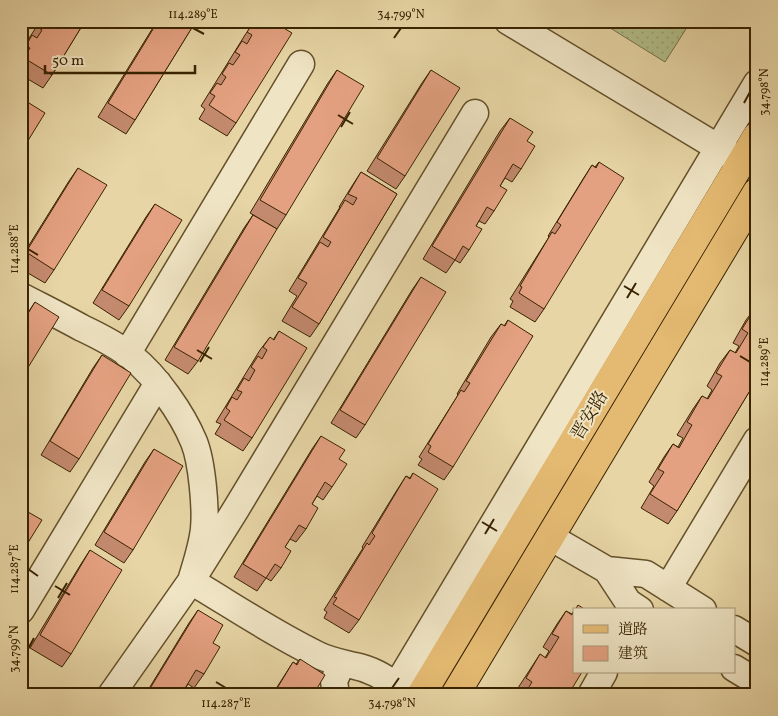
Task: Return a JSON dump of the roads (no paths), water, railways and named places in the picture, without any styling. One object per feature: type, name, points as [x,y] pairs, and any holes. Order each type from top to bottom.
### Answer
[{"type":"main road","name":"晋安路","points":[[403,692],[757,136]]},
{"type":"main road","name":"晋安路","points":[[455,695],[757,192]]},
{"type":"street","points":[[508,21],[741,162]]},
{"type":"street","points":[[127,354],[301,64]]},
{"type":"street","points":[[191,581],[258,622],[320,656],[380,674],[403,692],[757,83]]},
{"type":"street","points":[[111,695],[191,581],[475,113]]},
{"type":"street","points":[[21,296],[108,341],[132,357],[158,383],[186,424],[195,444],[204,500],[204,528],[200,551],[191,581]]},
{"type":"street","points":[[21,610],[158,383]]},
{"type":"street","points":[[668,588],[757,440]]},
{"type":"street","points":[[550,537],[607,570],[646,574],[700,608]]},
{"type":"street","points":[[607,570],[628,602],[637,608]]},
{"type":"street","points":[[736,630],[757,643]]},
{"type":"street","points":[[336,695],[334,680],[342,663]]},
{"type":"street","points":[[736,669],[757,682]]},
{"type":"street","points":[[591,695],[603,674]]}]
